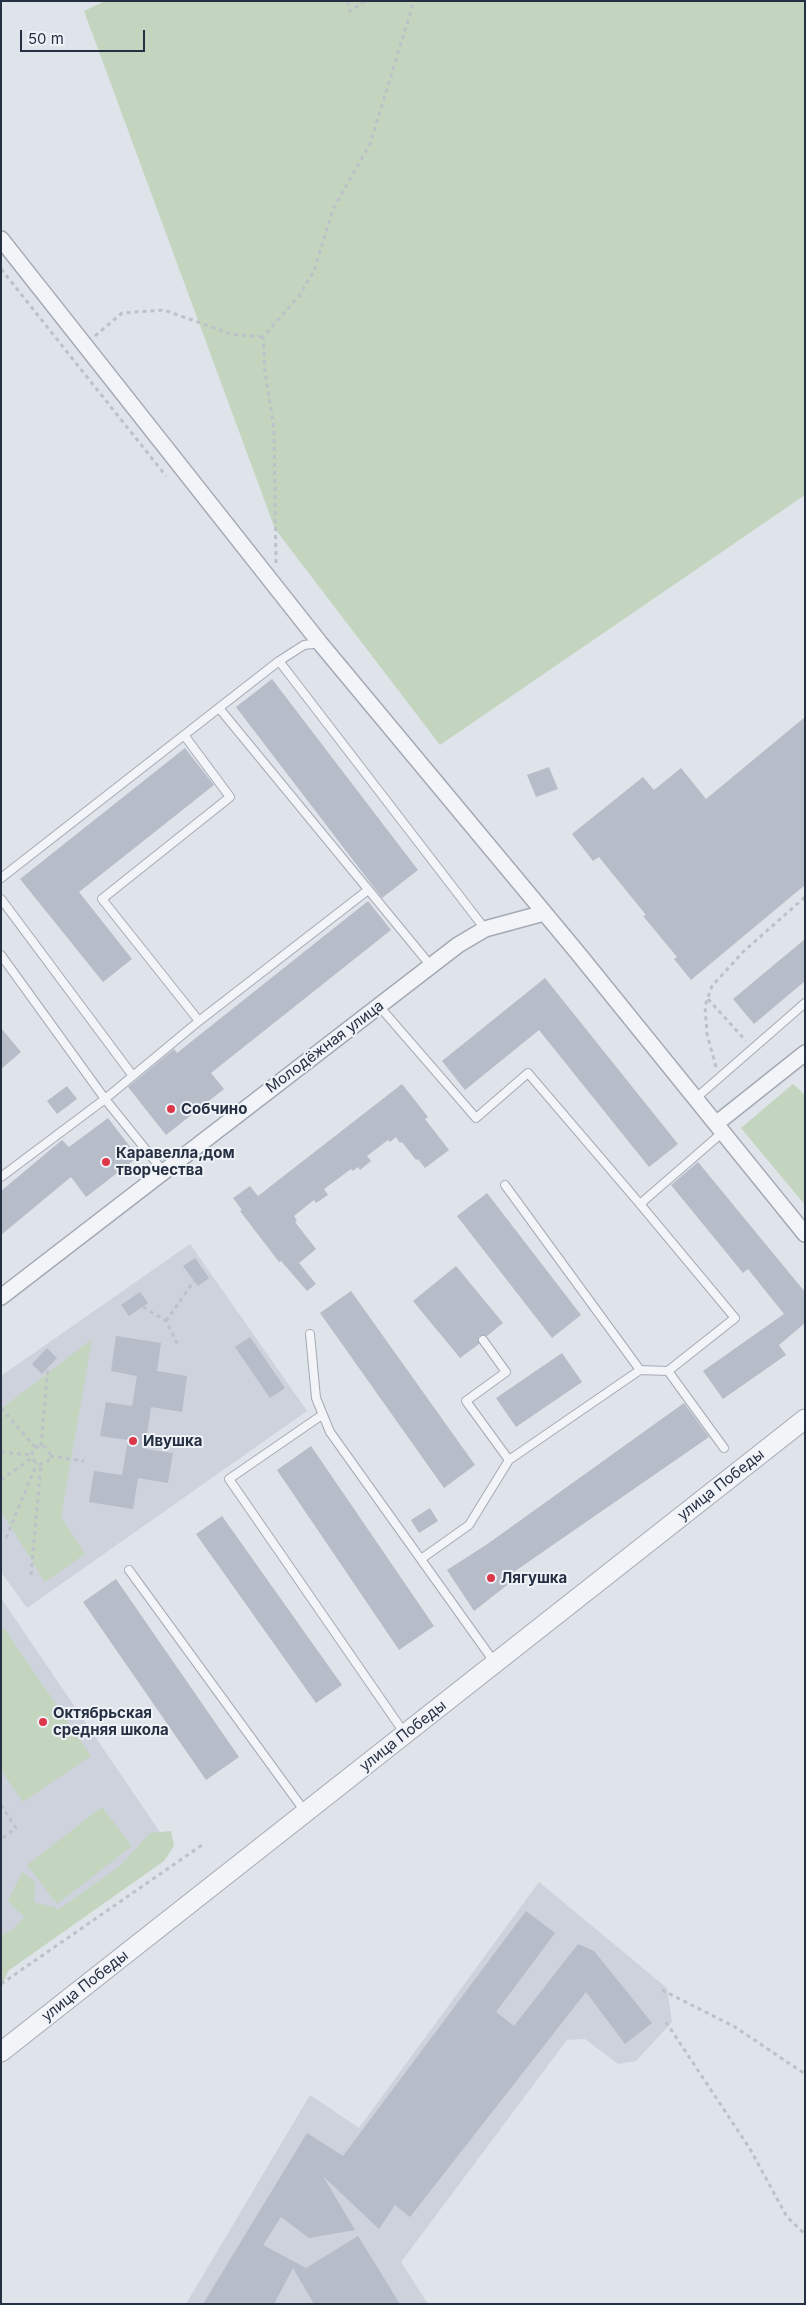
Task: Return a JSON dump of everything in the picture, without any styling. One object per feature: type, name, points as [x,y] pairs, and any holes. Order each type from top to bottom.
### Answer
[{"type":"street","points":[[1,239],[320,643],[720,1127],[805,1234]]},
{"type":"street","name":"Молодёжная улица","points":[[1,1297],[431,966],[485,929],[544,913]]},
{"type":"street","points":[[720,1127],[805,1053]]},
{"type":"street","name":"улица Победы","points":[[1,2052],[805,1419]]},
{"type":"lane","points":[[1,878],[279,661],[304,646],[320,643]]},
{"type":"lane","points":[[279,661],[485,929]]},
{"type":"lane","points":[[219,708],[431,966]]},
{"type":"lane","points":[[184,735],[230,797],[102,900],[199,1021]]},
{"type":"lane","points":[[1,1177],[105,1099],[199,1021],[368,890]]},
{"type":"lane","points":[[1,899],[133,1076]]},
{"type":"lane","points":[[1,955],[105,1099],[163,1171]]},
{"type":"lane","points":[[696,1098],[805,1003]]},
{"type":"lane","points":[[379,1006],[476,1118],[528,1074],[735,1318],[668,1371],[640,1370],[509,1460],[469,1525],[421,1559]]},
{"type":"lane","points":[[640,1204],[720,1127]]},
{"type":"lane","points":[[505,1185],[640,1370]]},
{"type":"lane","points":[[310,1334],[316,1398],[330,1432],[495,1663]]},
{"type":"lane","points":[[483,1340],[506,1372],[466,1400],[509,1460]]},
{"type":"lane","points":[[668,1371],[724,1448]]},
{"type":"lane","points":[[322,1415],[230,1479],[405,1734]]},
{"type":"lane","points":[[129,1570],[306,1813]]},
{"type":"path","points":[[348,1],[350,11],[365,1]]},
{"type":"path","points":[[276,586],[274,429],[265,370],[263,336],[299,296],[314,271],[333,209],[370,144],[414,1]]},
{"type":"path","points":[[89,351],[94,337],[122,313],[164,310],[231,334],[263,336]]},
{"type":"path","points":[[719,1078],[707,1034],[705,1006],[712,986],[743,952],[805,897]]},
{"type":"path","points":[[708,998],[753,1048]]},
{"type":"path","points":[[166,1321],[194,1281]]},
{"type":"path","points":[[143,1307],[166,1321],[178,1345]]},
{"type":"path","points":[[41,1446],[48,1367]]},
{"type":"path","points":[[1,1408],[36,1448]]},
{"type":"path","points":[[1,1480],[33,1456],[36,1448],[41,1446],[48,1449],[50,1456],[47,1461],[39,1463]]},
{"type":"path","points":[[1,1452],[33,1456],[39,1463],[30,1575]]},
{"type":"path","points":[[50,1456],[84,1461]]},
{"type":"path","points":[[6,1538],[39,1463]]},
{"type":"path","points":[[1,1805],[16,1828],[1,1839]]},
{"type":"path","points":[[1,1984],[205,1843]]},
{"type":"path","points":[[662,1990],[735,2027],[805,2074]]},
{"type":"path","points":[[666,2022],[750,2148],[787,2217],[805,2234]]},
{"type":"shaded area","name":"Ивушка","points":[[190,1244],[307,1411],[27,1608],[1,1572],[1,1376]]},
{"type":"shaded area","name":"Октябрьская средняя школа","points":[[1,1598],[170,1847],[1,1962]]},
{"type":"shaded area","points":[[539,1882],[667,1988],[672,2022],[636,2061],[618,2064],[585,2039],[567,2040],[401,2262],[428,2304],[186,2304],[310,2095],[359,2128]]},
{"type":"green space","points":[[105,1],[805,1],[805,495],[440,745],[275,529],[84,11]]},
{"type":"green space","points":[[793,1084],[805,1095],[805,1205],[741,1128]]},
{"type":"green space","points":[[92,1339],[61,1517],[85,1554],[45,1582],[1,1511],[1,1409]]},
{"type":"green space","points":[[4,1628],[91,1756],[23,1802],[1,1770],[1,1631]]},
{"type":"green space","points":[[102,1807],[132,1846],[57,1904],[27,1865]]},
{"type":"green space","points":[[171,1831],[174,1846],[164,1861],[8,1971],[1,1989],[1,1935],[12,1930],[24,1917],[8,1901],[22,1872],[35,1882],[34,1902],[59,1909],[120,1866],[150,1833]]},
{"type":"building","points":[[272,679],[418,870],[382,898],[236,707]]},
{"type":"building","points":[[805,717],[805,885],[691,980],[674,959],[677,957],[643,916],[646,915],[599,857],[593,861],[572,834],[643,777],[654,790],[681,768],[706,799]]},
{"type":"building","points":[[185,748],[214,785],[79,892],[132,959],[103,982],[20,879]]},
{"type":"building","points":[[549,767],[558,789],[536,797],[527,775]]},
{"type":"building","points":[[368,901],[391,930],[211,1073],[224,1089],[166,1135],[128,1087],[174,1049],[177,1053]]},
{"type":"building","points":[[805,939],[805,981],[754,1024],[733,999]]},
{"type":"building","points":[[545,978],[678,1144],[649,1167],[539,1030],[465,1090],[442,1061]]},
{"type":"building","points":[[1,1028],[21,1052],[1,1069]]},
{"type":"building","points":[[402,1084],[428,1117],[425,1119],[449,1150],[425,1168],[396,1137],[390,1142],[388,1140],[367,1156],[371,1161],[360,1170],[358,1167],[353,1171],[351,1169],[324,1189],[328,1195],[316,1203],[314,1200],[294,1216],[297,1221],[295,1222],[316,1249],[299,1263],[316,1284],[307,1291],[281,1261],[279,1262],[240,1211],[242,1210],[233,1198],[250,1186],[258,1196]]},
{"type":"building","points":[[67,1086],[77,1099],[57,1114],[47,1101]]},
{"type":"building","points":[[108,1118],[138,1157],[86,1197],[71,1177],[1,1235],[1,1191],[62,1140],[69,1147]]},
{"type":"building","points":[[698,1162],[805,1292],[805,1323],[779,1345],[786,1355],[723,1399],[703,1371],[784,1314],[748,1269],[743,1273],[671,1185]]},
{"type":"building","points":[[487,1193],[581,1315],[552,1338],[457,1216]]},
{"type":"building","points":[[195,1258],[209,1278],[198,1286],[183,1266]]},
{"type":"building","points":[[456,1266],[503,1323],[487,1336],[479,1336],[479,1344],[460,1358],[413,1301]]},
{"type":"building","points":[[351,1291],[475,1465],[444,1488],[320,1313]]},
{"type":"building","points":[[140,1292],[148,1303],[129,1316],[121,1305]]},
{"type":"building","points":[[116,1336],[161,1343],[157,1371],[187,1376],[182,1412],[151,1407],[145,1449],[173,1453],[168,1483],[138,1478],[133,1509],[89,1502],[94,1471],[122,1475],[128,1440],[100,1436],[106,1402],[132,1406],[137,1376],[111,1371]]},
{"type":"building","points":[[250,1337],[285,1388],[270,1398],[235,1347]]},
{"type":"building","points":[[47,1348],[57,1358],[42,1374],[32,1364]]},
{"type":"building","points":[[562,1353],[582,1382],[516,1427],[496,1398]]},
{"type":"building","points":[[684,1403],[709,1437],[508,1576],[511,1582],[474,1611],[447,1570],[486,1545]]},
{"type":"building","points":[[311,1446],[434,1626],[399,1650],[277,1470]]},
{"type":"building","points":[[430,1508],[438,1521],[419,1533],[411,1520]]},
{"type":"building","points":[[222,1516],[342,1685],[316,1703],[196,1534]]},
{"type":"building","points":[[116,1579],[239,1757],[206,1780],[83,1602]]},
{"type":"building","points":[[526,1911],[555,1933],[496,2012],[514,2026],[578,1944],[594,1951],[652,2023],[625,2044],[586,1992],[410,2217],[395,2205],[379,2229],[323,2176],[355,2230],[309,2238],[281,2217],[263,2245],[306,2268],[358,2236],[400,2304],[314,2304],[293,2268],[274,2304],[203,2304],[307,2133],[343,2156]]},
{"type":"place","name":"Собчино","points":[[171,1109]]},
{"type":"place","name":"Каравелла,дом творчества","points":[[106,1162]]},
{"type":"place","name":"Ивушка","points":[[133,1441]]},
{"type":"place","name":"Лягушка","points":[[491,1578]]},
{"type":"place","name":"Октябрьская средняя школа","points":[[43,1722]]}]
